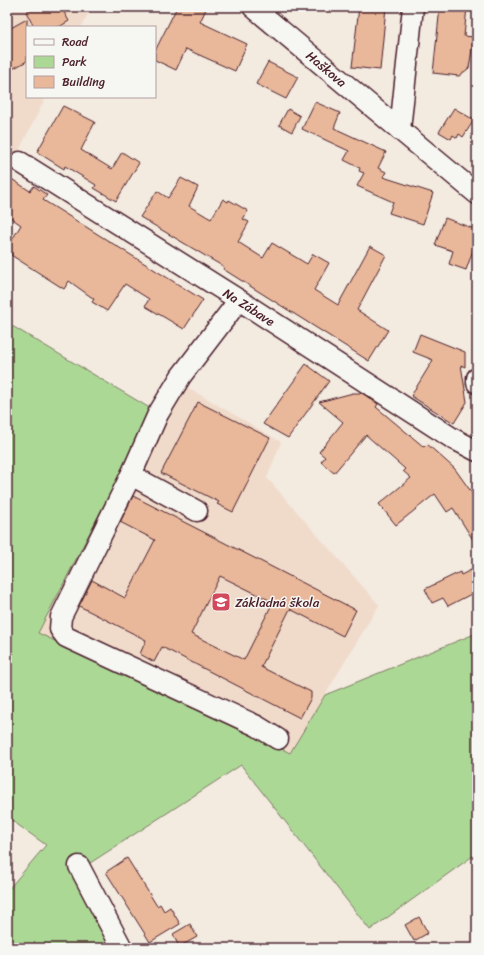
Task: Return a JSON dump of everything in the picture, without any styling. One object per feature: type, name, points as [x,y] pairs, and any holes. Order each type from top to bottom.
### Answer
[{"type":"street","name":"Haškova","points":[[252,7],[477,194]]},
{"type":"street","points":[[400,130],[413,7]]},
{"type":"street","name":"Na Zábave","points":[[20,162],[239,300],[452,438],[477,451]]},
{"type":"street","points":[[239,300],[181,376],[158,414],[131,476],[61,617],[60,629],[66,637],[250,723],[278,739]]},
{"type":"street","points":[[131,476],[197,511]]},
{"type":"street","points":[[79,866],[122,948]]},
{"type":"shaded area","points":[[7,7],[92,7],[82,26],[26,26],[26,98],[45,98],[7,174]]},
{"type":"shaded area","points":[[185,386],[281,442],[267,478],[379,605],[290,753],[193,705],[37,633],[153,410]]},
{"type":"green space","points":[[7,323],[153,410],[38,633],[193,705],[290,753],[325,695],[477,633],[477,853],[370,930],[241,765],[84,867],[114,948],[7,948],[7,891],[46,845],[7,817]]},
{"type":"building","points":[[34,7],[61,7],[69,21],[61,26],[33,26],[26,12]]},
{"type":"building","points":[[177,7],[207,7],[200,22],[247,44],[235,71],[186,49],[176,70],[156,60],[156,49]]},
{"type":"building","points":[[359,7],[386,7],[380,70],[352,67]]},
{"type":"building","points":[[440,7],[467,7],[464,36],[474,37],[469,68],[459,76],[433,73]]},
{"type":"building","points":[[27,19],[26,62],[7,72],[7,30]]},
{"type":"building","points":[[268,62],[298,77],[286,99],[256,84]]},
{"type":"building","points":[[315,102],[340,113],[334,128],[386,152],[378,168],[386,172],[383,177],[433,193],[423,224],[389,213],[393,202],[357,186],[364,173],[359,171],[360,168],[344,160],[349,151],[302,129]]},
{"type":"building","points":[[63,106],[95,122],[81,150],[112,169],[122,152],[139,163],[116,201],[94,188],[96,185],[65,166],[64,169],[37,152]]},
{"type":"building","points":[[454,108],[474,120],[463,137],[459,134],[457,138],[453,135],[451,139],[439,132]]},
{"type":"building","points":[[288,109],[300,116],[292,132],[279,125]]},
{"type":"building","points":[[7,176],[30,191],[34,186],[47,195],[43,200],[203,300],[184,329],[145,306],[149,299],[125,284],[107,311],[92,302],[94,299],[69,281],[64,289],[11,255],[12,253],[7,248],[21,225],[7,215]]},
{"type":"building","points":[[181,178],[198,187],[189,206],[211,219],[223,199],[228,202],[229,200],[248,211],[243,219],[249,222],[238,242],[263,258],[272,243],[307,264],[313,254],[329,263],[314,290],[338,305],[370,246],[386,255],[357,310],[388,330],[369,361],[223,269],[224,267],[140,217],[157,191],[168,198]]},
{"type":"building","points":[[445,218],[477,230],[477,239],[466,270],[449,264],[453,251],[435,245]]},
{"type":"building","points":[[420,334],[465,352],[465,367],[461,365],[467,402],[454,423],[411,396],[433,360],[413,352]]},
{"type":"building","points":[[306,364],[329,381],[288,438],[263,424]]},
{"type":"building","points":[[353,393],[362,393],[378,404],[376,407],[424,447],[427,444],[455,469],[477,500],[477,546],[453,508],[447,512],[435,494],[396,525],[379,504],[411,478],[403,471],[405,469],[366,435],[334,473],[321,462],[325,457],[319,452],[343,422],[319,402]]},
{"type":"building","points":[[198,402],[270,438],[233,512],[217,504],[219,502],[161,473]]},
{"type":"building","points":[[133,496],[356,610],[343,636],[290,609],[261,667],[311,692],[311,698],[300,718],[162,647],[154,662],[140,654],[146,640],[79,606],[92,580],[125,598],[155,540],[120,522]],"holes":[[[220,576],[273,602],[244,660],[191,634]]]},
{"type":"building","points":[[477,567],[477,591],[448,606],[443,598],[432,603],[425,589],[460,572],[461,575]]},
{"type":"building","points":[[127,858],[157,906],[160,904],[164,911],[170,907],[180,924],[150,942],[106,872]]},
{"type":"building","points":[[419,917],[428,933],[414,941],[405,925]]},
{"type":"building","points":[[190,924],[197,937],[179,947],[173,934]]},
{"type":"place","name":"Základná škola","points":[[221,602]]}]
